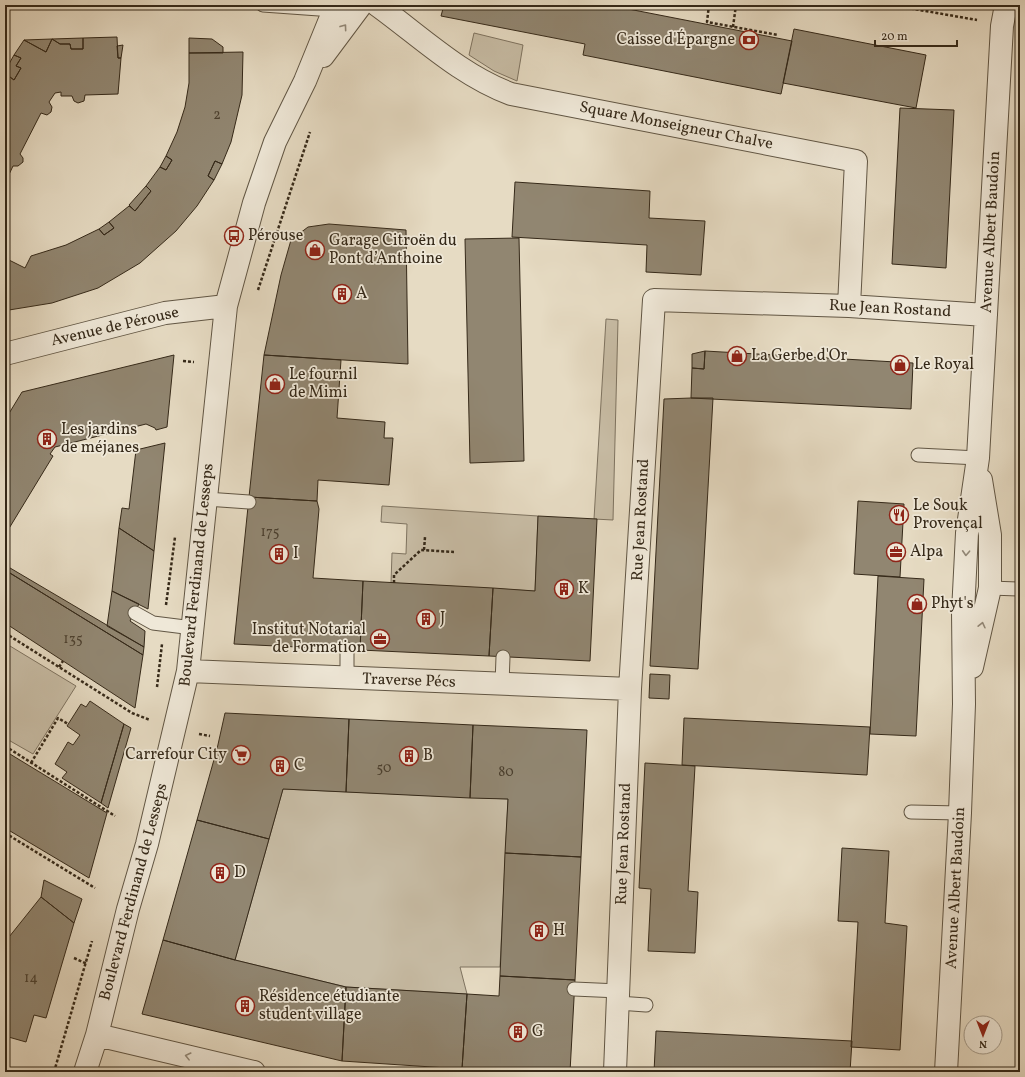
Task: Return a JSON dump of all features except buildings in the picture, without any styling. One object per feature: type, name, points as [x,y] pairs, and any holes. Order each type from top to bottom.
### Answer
[{"type":"street","name":"Boulevard Ferdinand de Lesseps","points":[[305,81],[361,5]]},
{"type":"street","name":"Square Monseigneur Chalve","points":[[376,5],[467,73],[492,87],[510,94],[856,161],[849,306]]},
{"type":"street","name":"Avenue Albert Baudoin","points":[[946,1072],[960,813],[964,704],[963,612],[967,533],[978,458],[1002,26],[1006,5]]},
{"type":"street","name":"Boulevard Ferdinand de Lesseps","points":[[85,1072],[97,1035],[128,909],[149,837],[188,671],[226,306],[254,203],[275,142],[305,81],[334,8]]},
{"type":"street","name":"Rue Jean Rostand","points":[[615,1072],[630,689],[654,300],[849,306],[986,315]]},
{"type":"street","name":"Avenue de Pérouse","points":[[5,354],[165,313],[226,306]]},
{"type":"street","name":"Avenue Albert Baudoin","points":[[964,704],[990,588],[990,535],[978,458]]},
{"type":"street","name":"Traverse Pécs","points":[[188,671],[630,689]]},
{"type":"street","points":[[97,1035],[254,1072]]},
{"type":"lane","points":[[263,5],[334,8]]},
{"type":"lane","points":[[918,455],[978,458]]},
{"type":"lane","points":[[206,499],[248,502]]},
{"type":"lane","points":[[990,588],[1020,589]]},
{"type":"lane","points":[[134,613],[153,623],[193,628]]},
{"type":"lane","points":[[347,649],[347,678]]},
{"type":"lane","points":[[502,684],[503,657]]},
{"type":"lane","points":[[911,812],[960,813]]},
{"type":"lane","points":[[574,989],[618,997],[646,1005]]},
{"type":"path","points":[[709,5],[707,22],[758,33],[778,35]]},
{"type":"path","points":[[732,27],[736,5]]},
{"type":"path","points":[[891,5],[967,19]]},
{"type":"path","points":[[424,550],[425,537]]},
{"type":"path","points":[[394,583],[394,575],[421,550],[454,552]]},
{"type":"path","points":[[5,633],[132,713],[142,717]]},
{"type":"path","points":[[59,667],[63,661]]},
{"type":"path","points":[[31,763],[58,718],[68,724]]},
{"type":"path","points":[[5,746],[115,816]]},
{"type":"path","points":[[5,833],[94,888]]},
{"type":"path","points":[[54,1072],[58,1057]]},
{"type":"shaded area","points":[[474,33],[523,45],[517,81],[494,71],[469,55]]},
{"type":"shaded area","points":[[606,319],[618,320],[613,520],[594,519]]},
{"type":"shaded area","points":[[382,506],[538,516],[535,591],[391,583],[392,553],[406,554],[407,524],[381,522]]},
{"type":"shaded area","points":[[5,643],[76,686],[33,754],[5,738]]},
{"type":"shaded area","points":[[283,789],[508,799],[500,967],[460,967],[467,994],[346,987],[235,960]]},
{"type":"place","name":"Caisse d'Épargne","points":[[749,40]]},
{"type":"place","name":"Pérouse","points":[[234,236]]},
{"type":"place","name":"Garage Citroën du Pont d’Anthoine","points":[[315,250]]},
{"type":"place","name":"A","points":[[342,294]]},
{"type":"place","name":"La Gerbe d'Or","points":[[737,356]]},
{"type":"place","name":"Le Royal","points":[[900,365]]},
{"type":"place","name":"Le fournil de Mimi","points":[[275,384]]},
{"type":"place","name":"Les jardins de méjanes","points":[[47,439]]},
{"type":"place","name":"Le Souk Provençal","points":[[899,515]]},
{"type":"place","name":"Alpa","points":[[896,552]]},
{"type":"place","name":"I","points":[[279,554]]},
{"type":"place","name":"K","points":[[564,589]]},
{"type":"place","name":"Phyt's","points":[[917,604]]},
{"type":"place","name":"J","points":[[426,619]]},
{"type":"place","name":"Institut Notarial de Formation","points":[[380,639]]},
{"type":"place","name":"Carrefour City","points":[[241,755]]},
{"type":"place","name":"B","points":[[409,756]]},
{"type":"place","name":"C","points":[[280,766]]},
{"type":"place","name":"D","points":[[220,873]]},
{"type":"place","name":"H","points":[[539,931]]},
{"type":"place","name":"Résidence étudiante student village","points":[[245,1006]]},
{"type":"place","name":"G","points":[[518,1032]]}]
